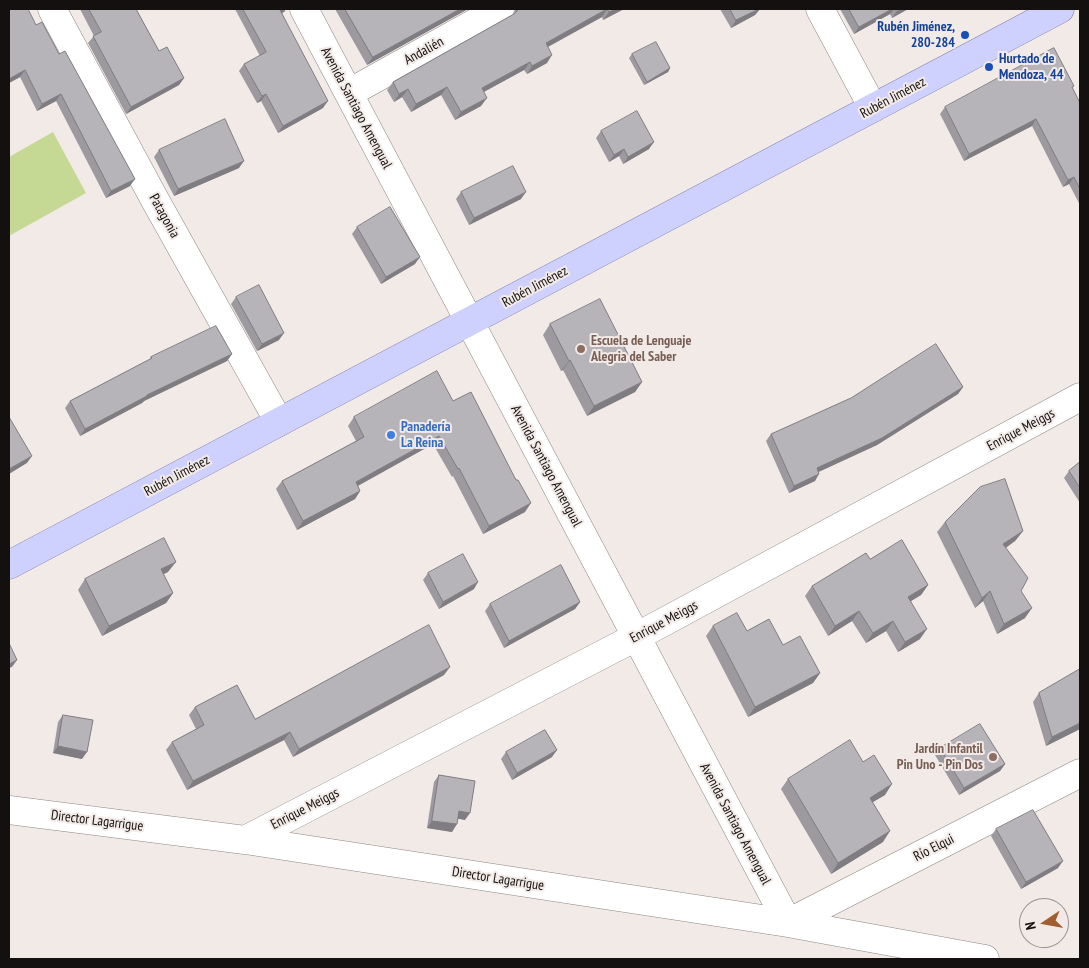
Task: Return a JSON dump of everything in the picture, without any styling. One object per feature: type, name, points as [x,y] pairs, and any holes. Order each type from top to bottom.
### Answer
[{"type":"main road","name":"Rubén Jiménez","points":[[9,565],[1060,9]]},
{"type":"street","name":"Patagonia","points":[[52,9],[155,200],[279,422]]},
{"type":"street","name":"Avenida Santiago Amengual","points":[[304,9],[788,923]]},
{"type":"street","name":"Andalién","points":[[348,93],[500,9]]},
{"type":"street","points":[[820,9],[873,108]]},
{"type":"street","name":"Enrique Meiggs","points":[[245,840],[636,637],[1080,398]]},
{"type":"street","name":"Río Elqui","points":[[788,923],[1080,773]]},
{"type":"street","name":"Director Lagarrigue","points":[[9,810],[245,840],[788,923],[985,959]]},
{"type":"green space","points":[[53,132],[86,193],[9,236],[9,157]]},
{"type":"building","points":[[9,9],[28,9],[36,25],[42,22],[59,54],[65,51],[135,179],[111,191],[61,94],[42,104],[25,70],[9,79]]},
{"type":"building","points":[[89,9],[136,9],[159,51],[167,47],[184,78],[131,107],[93,36],[101,32]]},
{"type":"building","points":[[243,9],[282,9],[280,10],[328,101],[283,126],[266,94],[262,96],[244,64],[266,52]]},
{"type":"building","points":[[345,9],[460,9],[373,57]]},
{"type":"building","points":[[519,9],[607,9],[546,43],[552,55],[532,66],[530,62],[482,88],[487,98],[461,112],[447,87],[416,104],[408,89],[399,94],[393,82],[514,14]]},
{"type":"building","points":[[730,9],[759,9],[736,20]]},
{"type":"building","points":[[849,9],[892,9],[859,27]]},
{"type":"building","points":[[656,42],[670,68],[647,82],[632,54]]},
{"type":"building","points":[[1054,48],[1074,86],[1072,87],[1080,103],[1080,189],[1074,177],[1068,180],[1036,119],[969,154],[945,107]]},
{"type":"building","points":[[637,111],[654,142],[628,157],[624,149],[614,155],[601,131]]},
{"type":"building","points":[[225,119],[244,161],[178,189],[159,150]]},
{"type":"building","points":[[513,166],[526,192],[474,218],[461,192]]},
{"type":"building","points":[[390,207],[420,257],[386,277],[357,227]]},
{"type":"building","points":[[259,285],[284,333],[262,344],[236,297]]},
{"type":"building","name":"Escuela de Lenguaje Alegria del Saber","points":[[600,299],[642,382],[594,406],[550,324]]},
{"type":"building","points":[[216,326],[232,354],[147,395],[85,429],[70,401],[151,357]]},
{"type":"building","points":[[936,344],[963,387],[882,438],[817,468],[819,474],[794,486],[771,434],[851,398]]},
{"type":"building","points":[[437,371],[453,401],[471,392],[516,480],[518,480],[531,503],[489,526],[459,468],[439,436],[356,482],[360,491],[303,521],[282,481],[364,437],[354,417]]},
{"type":"building","points":[[9,417],[32,456],[9,469]]},
{"type":"building","points":[[1080,462],[1080,488],[1069,471]]},
{"type":"building","points":[[1005,479],[1023,531],[1003,544],[1028,578],[1021,591],[1032,608],[1004,624],[990,591],[982,598],[945,522],[980,487]]},
{"type":"building","points":[[164,538],[176,562],[161,569],[173,593],[109,626],[85,579]]},
{"type":"building","points":[[902,540],[928,585],[908,597],[927,629],[905,642],[893,621],[873,633],[859,611],[835,626],[812,586],[866,553],[870,559]]},
{"type":"building","points":[[463,554],[478,582],[443,602],[428,573]]},
{"type":"building","points":[[561,565],[580,602],[509,641],[490,604]]},
{"type":"building","points":[[737,613],[747,631],[769,619],[783,645],[800,636],[820,673],[755,707],[713,626]]},
{"type":"building","points":[[429,625],[450,667],[299,749],[290,732],[193,781],[172,742],[204,725],[195,707],[237,685],[255,719]]},
{"type":"building","points":[[9,643],[17,660],[9,664]]},
{"type":"building","points":[[1080,669],[1080,723],[1052,737],[1039,693]]},
{"type":"building","points":[[63,715],[93,720],[87,752],[58,746]]},
{"type":"building","points":[[980,724],[1005,764],[964,788],[940,748]]},
{"type":"building","points":[[545,730],[557,750],[517,773],[506,752]]},
{"type":"building","points":[[850,740],[863,762],[874,755],[892,784],[870,798],[890,831],[838,863],[788,779]]},
{"type":"building","points":[[439,775],[475,781],[470,813],[459,811],[457,824],[432,821]]},
{"type":"building","points":[[1033,810],[1063,861],[1026,882],[996,829]]},
{"type":"place","name":"Rubén Jiménez, 280-284","points":[[965,35]]},
{"type":"place","name":"Hurtado de Mendoza, 44","points":[[989,67]]},
{"type":"place","name":"Escuela de Lenguaje Alegria del Saber","points":[[581,349]]},
{"type":"place","name":"Panadería La Reina","points":[[391,435]]},
{"type":"place","name":"Jardín Infantil Pin Uno - Pin Dos","points":[[993,757]]}]
